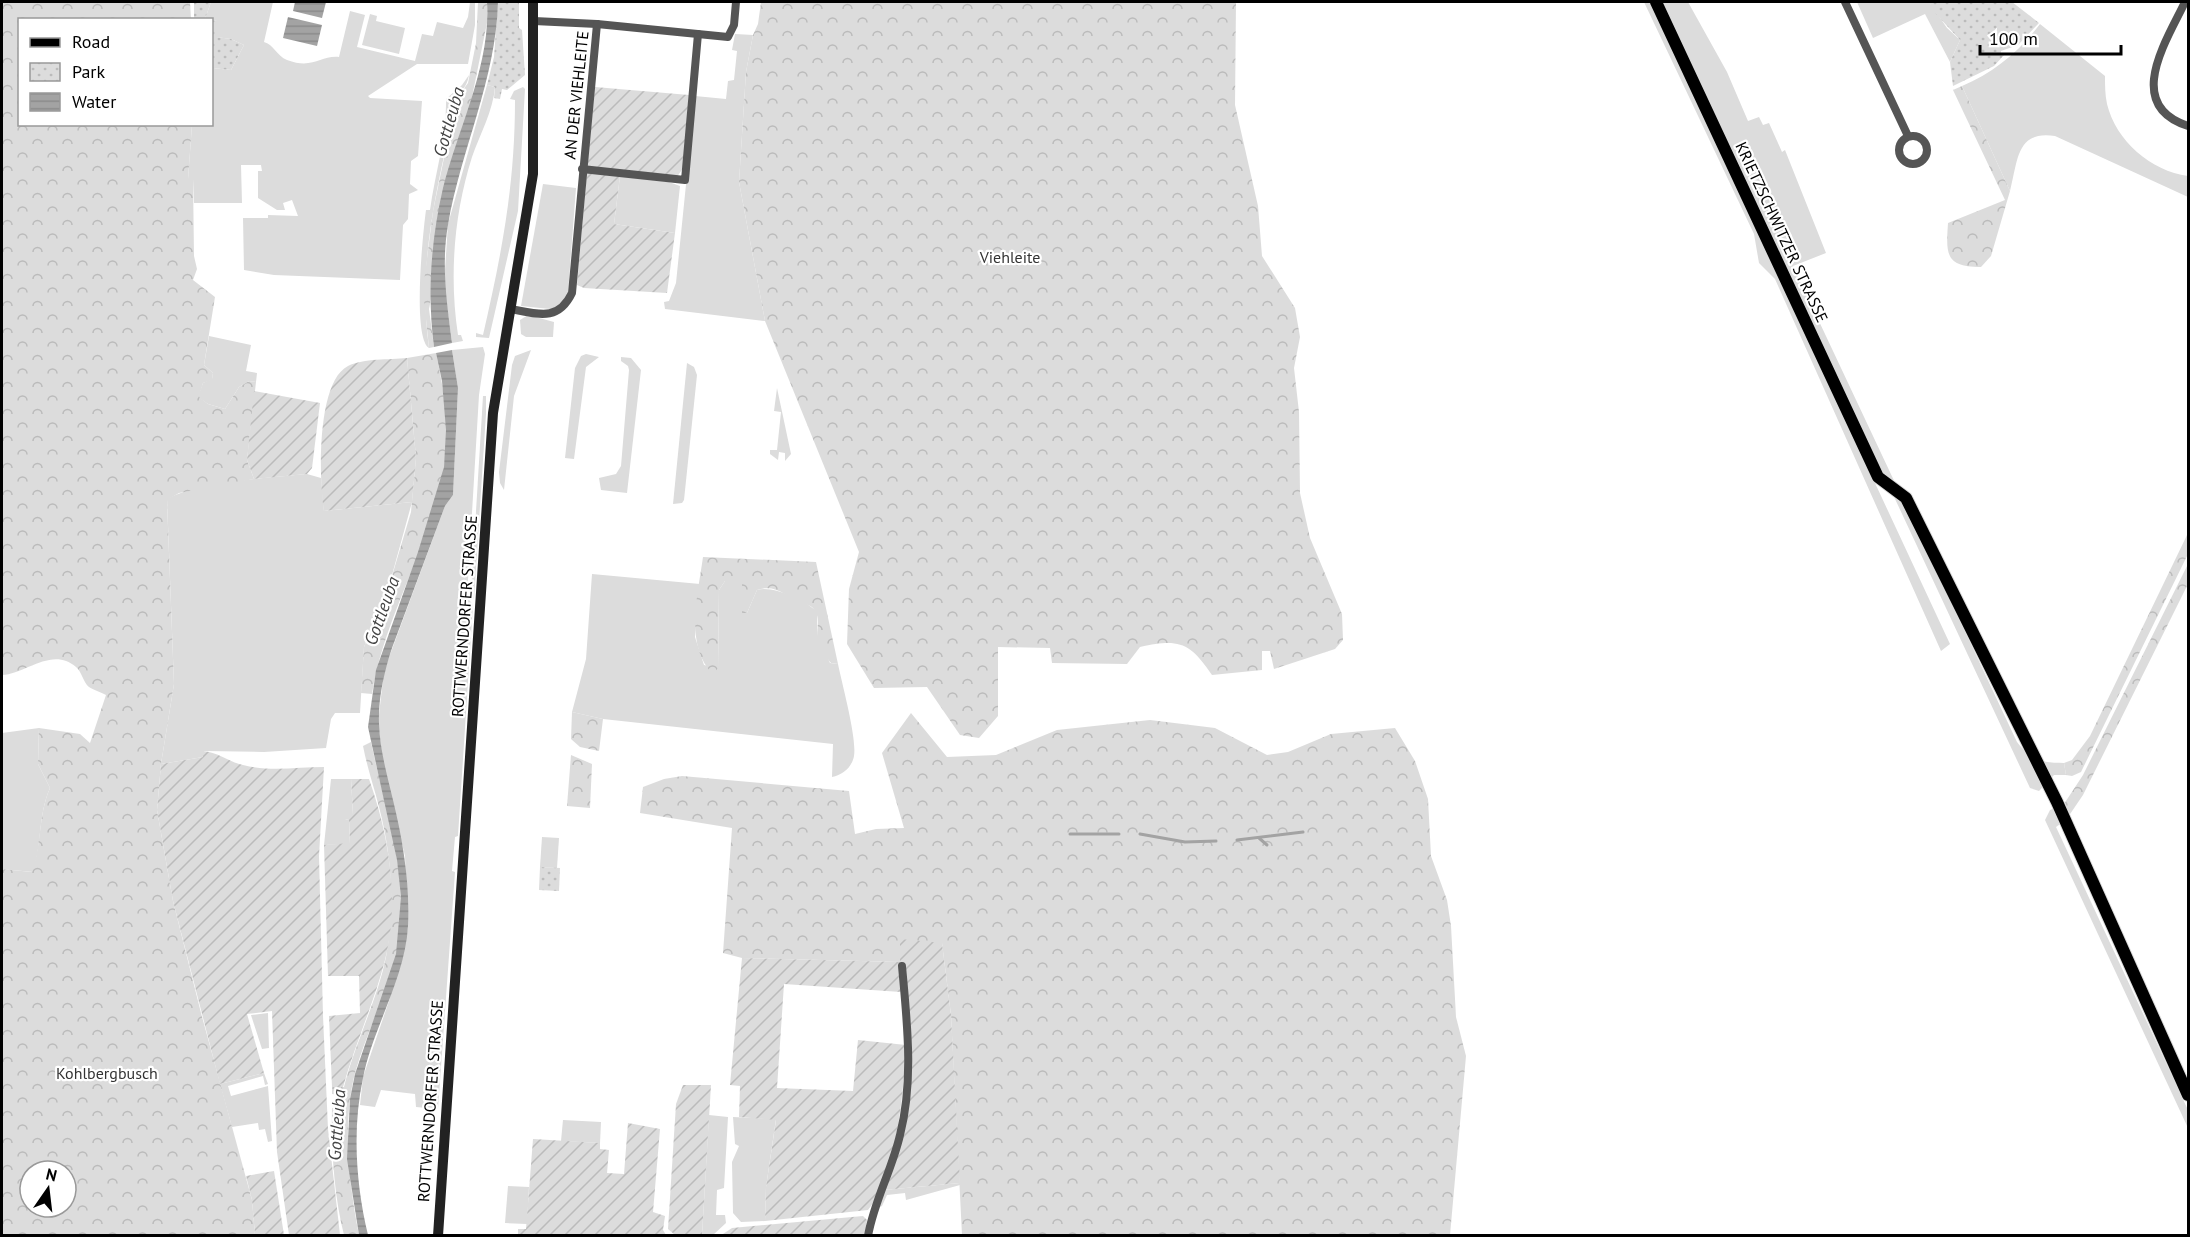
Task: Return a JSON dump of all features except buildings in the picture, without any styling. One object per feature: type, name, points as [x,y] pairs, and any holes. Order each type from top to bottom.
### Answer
[{"type":"main road","name":"ROTTWERNDORFER STRASSE","points":[[438,1236],[493,413],[533,174],[533,2]]},
{"type":"main road","name":"KRIETZSCHWITZER STRASSE","points":[[1656,2],[1878,477],[1905,498],[2057,802],[2188,1095]]},
{"type":"street","name":"AN DER VIEHLEITE","points":[[534,21],[597,24],[728,37],[734,25],[736,2]]},
{"type":"street","points":[[1845,2],[1908,136]]},
{"type":"street","points":[[2185,2],[2157,61],[2152,78],[2153,88],[2160,105],[2176,121],[2188,126]]},
{"type":"street","name":"AN DER VIEHLEITE","points":[[511,309],[549,314],[562,309],[568,302],[572,289],[597,24]]},
{"type":"street","name":"AN DER VIEHLEITE","points":[[582,169],[685,180],[698,34]]},
{"type":"street","points":[[868,1236],[873,1211],[901,1133],[909,1049],[902,966]]},
{"type":"green space","name":"Kohlbergbusch","points":[[2,2],[190,2],[191,18],[18,18],[18,126],[192,126],[188,179],[193,179],[194,256],[197,269],[193,280],[215,297],[204,365],[213,373],[212,380],[203,383],[199,397],[208,404],[225,409],[239,387],[249,381],[256,382],[247,460],[254,479],[179,493],[167,500],[174,684],[161,764],[157,810],[173,901],[252,1200],[255,1235],[2,1236],[2,869],[32,872],[35,861],[46,798],[50,788],[38,764],[39,728],[80,734],[90,743],[106,695],[89,687],[76,667],[67,661],[58,659],[39,663],[11,674],[2,675]]},
{"type":"green space","points":[[194,2],[211,2],[205,18],[194,18]]},
{"type":"green space","points":[[211,2],[273,2],[264,42],[287,60],[296,63],[310,63],[339,57],[350,11],[365,15],[357,47],[415,61],[422,34],[433,36],[437,22],[463,28],[468,17],[470,2],[475,2],[475,25],[468,64],[417,64],[368,96],[370,98],[422,101],[418,156],[411,161],[410,184],[418,190],[409,194],[408,219],[403,225],[400,280],[274,275],[244,270],[243,218],[268,218],[268,215],[298,216],[292,200],[283,203],[285,210],[277,210],[258,198],[258,171],[262,171],[261,165],[241,165],[242,203],[194,203],[193,179],[188,179],[192,126],[213,126],[213,68],[231,70],[244,45],[231,39],[216,37],[217,21],[213,20],[213,18],[205,18]]},
{"type":"green space","points":[[478,2],[487,2],[487,23],[429,309],[434,347],[429,348],[423,290],[433,211],[449,134],[451,106],[468,83],[476,43]]},
{"type":"green space","points":[[498,2],[519,2],[519,28],[522,30],[525,75],[507,90],[502,89],[500,99],[494,98],[495,87],[487,85],[494,57]]},
{"type":"green space","name":"Viehleite","points":[[761,2],[1236,2],[1235,105],[1258,206],[1262,256],[1295,308],[1300,337],[1294,368],[1299,412],[1300,493],[1310,538],[1342,614],[1343,640],[1335,649],[1274,669],[1270,651],[1262,651],[1262,670],[1212,675],[1189,649],[1173,643],[1140,647],[1127,664],[1052,663],[1050,648],[998,647],[998,716],[979,738],[960,735],[927,687],[874,688],[847,644],[849,589],[859,552],[765,321],[739,182],[746,72]]},
{"type":"green space","points":[[1644,2],[1651,2],[1950,644],[1941,651],[1775,279],[1759,263],[1754,234]]},
{"type":"green space","points":[[1663,2],[1688,2],[1727,72],[1748,121],[1759,117],[1763,125],[1769,123],[1782,152],[1785,150],[1826,253],[1793,266],[2017,742],[2032,757],[2064,763],[2066,775],[2054,775],[2039,791],[2030,788]]},
{"type":"green space","points":[[1857,2],[1929,2],[1947,28],[1960,40],[1950,62],[1925,14],[1873,38]]},
{"type":"green space","points":[[1929,2],[2012,2],[2039,23],[2018,45],[2001,51],[2001,55],[2005,54],[1994,66],[1953,86],[1950,62],[1960,40],[1935,13]]},
{"type":"green space","points":[[370,14],[377,16],[376,21],[405,28],[399,54],[362,45]]},
{"type":"green space","points":[[213,20],[217,21],[217,37],[231,39],[244,45],[231,70],[213,68]]},
{"type":"green space","points":[[2040,24],[2105,76],[2107,104],[2118,130],[2127,142],[2148,161],[2174,173],[2188,176],[2188,197],[2055,136],[2042,135],[2026,143],[2021,150],[2010,191],[1962,86],[1984,75],[2005,60]]},
{"type":"green space","points":[[735,34],[753,35],[746,72],[739,182],[765,321],[665,309],[664,302],[669,301],[676,283],[695,96],[726,99],[728,81],[734,80],[737,51],[732,50]]},
{"type":"green space","points":[[469,75],[466,85],[450,109],[448,138],[432,216],[425,294],[429,348],[424,340],[420,305],[421,260],[426,210],[430,210],[440,155],[445,127],[446,99],[462,85]]},
{"type":"green space","points":[[487,85],[495,87],[494,96],[472,157],[457,223],[454,268],[455,313],[458,335],[461,335],[463,341],[452,343],[444,285],[448,224]]},
{"type":"green space","points":[[1962,86],[2010,191],[1991,256],[1981,267],[1954,261],[1950,257],[1947,243],[1948,223],[2005,200],[1953,90]]},
{"type":"green space","points":[[523,87],[525,89],[518,211],[489,338],[476,337],[476,333],[483,335],[510,190],[515,100],[510,99],[514,91]]},
{"type":"green space","points":[[595,87],[689,95],[683,168],[677,177],[587,167]]},
{"type":"green space","points":[[587,172],[620,176],[614,224],[675,233],[667,293],[584,288],[577,285]]},
{"type":"green space","points":[[620,176],[669,182],[680,186],[675,233],[614,224]]},
{"type":"green space","points":[[543,184],[576,188],[568,293],[560,306],[550,309],[521,306]]},
{"type":"green space","points":[[528,315],[554,322],[553,337],[526,337],[521,334],[520,320]]},
{"type":"green space","points":[[209,336],[251,345],[246,371],[257,373],[256,382],[249,381],[239,387],[225,409],[208,404],[198,397],[203,383],[212,379],[213,373],[204,365]]},
{"type":"green space","points":[[483,347],[485,354],[479,395],[467,597],[473,605],[458,836],[455,837],[452,871],[455,872],[438,1109],[416,1107],[415,1094],[381,1090],[375,1107],[360,1105],[363,1077],[389,1001],[408,928],[405,856],[384,770],[378,723],[384,671],[445,506],[453,495],[458,388],[452,350]]},
{"type":"green space","points":[[531,350],[514,396],[504,490],[500,483],[499,472],[512,365],[515,356]]},
{"type":"green space","points":[[436,353],[444,395],[446,424],[446,453],[438,496],[419,553],[386,637],[372,694],[361,693],[364,647],[389,586],[411,512],[416,458],[407,358]]},
{"type":"green space","points":[[586,354],[599,357],[586,367],[574,459],[565,458],[575,368],[581,356]]},
{"type":"green space","points":[[621,357],[631,358],[641,370],[627,493],[601,490],[599,478],[616,474],[621,466],[629,370],[628,366],[621,361]]},
{"type":"green space","points":[[407,358],[416,458],[412,502],[324,511],[321,478],[322,433],[330,391],[338,376],[354,363]]},
{"type":"green space","points":[[687,363],[694,367],[697,375],[684,500],[682,503],[673,504]]},
{"type":"green space","points":[[777,388],[791,454],[785,461],[785,453],[779,452],[778,460],[770,454],[770,450],[777,450],[781,412],[774,411]]},
{"type":"green space","points":[[254,391],[320,403],[312,468],[307,474],[254,479],[247,460]]},
{"type":"green space","points":[[483,396],[486,396],[486,414],[474,599],[471,594]]},
{"type":"green space","points":[[307,474],[321,478],[324,511],[412,502],[389,586],[364,647],[360,713],[335,713],[331,719],[326,748],[264,752],[204,751],[203,757],[161,764],[174,684],[167,499],[216,484]]},
{"type":"green space","points":[[2188,533],[2188,554],[2081,772],[2072,776],[2066,775],[2064,763],[2072,760],[2090,736]]},
{"type":"green space","points":[[703,557],[816,562],[838,664],[831,663],[819,646],[818,618],[812,607],[769,588],[757,590],[747,613],[742,613],[742,581],[725,581],[719,590],[718,668],[713,674],[698,649],[696,634],[696,603]]},
{"type":"green space","points":[[2188,564],[2188,584],[2083,795],[2066,820],[2064,804],[2083,775]]},
{"type":"green space","points":[[592,574],[700,584],[695,637],[704,665],[718,668],[719,590],[725,581],[742,581],[747,613],[757,590],[764,589],[789,595],[812,608],[817,612],[817,634],[830,663],[838,664],[849,711],[854,756],[849,767],[832,777],[833,744],[603,719],[572,712],[586,659]]},
{"type":"green space","points":[[572,712],[603,719],[599,751],[580,747],[571,739]]},
{"type":"green space","points":[[911,713],[947,757],[996,755],[1057,730],[1150,720],[1215,728],[1267,755],[1288,752],[1331,734],[1395,728],[1415,761],[1428,799],[1431,856],[1447,900],[1451,926],[1456,1017],[1466,1056],[1450,1235],[962,1235],[951,1015],[942,943],[900,962],[742,958],[723,953],[732,828],[640,813],[643,787],[664,779],[682,776],[849,791],[855,834],[876,829],[904,828],[882,753]]},
{"type":"green space","points":[[39,728],[38,764],[50,788],[46,798],[36,861],[33,872],[2,869],[2,733]]},
{"type":"green space","points":[[371,742],[397,861],[401,910],[400,934],[387,987],[360,1056],[351,1092],[348,1154],[359,1235],[344,1235],[336,1188],[332,1140],[332,1108],[341,1107],[341,1095],[332,1094],[332,1087],[344,1087],[382,973],[391,919],[391,882],[387,844],[363,746]]},
{"type":"green space","points":[[203,751],[253,767],[273,769],[324,767],[319,856],[323,1016],[328,1129],[340,1235],[289,1235],[277,1152],[272,1011],[247,1014],[264,1073],[220,1084],[173,901],[157,810],[161,764],[203,757]]},
{"type":"green space","points":[[571,755],[592,764],[590,808],[567,806]]},
{"type":"green space","points":[[331,779],[351,779],[353,815],[345,815],[345,819],[349,820],[350,844],[324,845]]},
{"type":"green space","points":[[351,779],[369,779],[376,800],[387,845],[392,915],[381,976],[343,1087],[332,1087],[329,1016],[360,1013],[359,976],[328,976],[324,845],[350,843],[349,820],[345,819],[345,815],[353,814]]},
{"type":"green space","points":[[2060,806],[2066,820],[2056,827],[2188,1110],[2188,1128],[2045,820],[2050,810]]},
{"type":"green space","points":[[542,837],[559,838],[557,868],[540,867]]},
{"type":"green space","points":[[540,867],[560,868],[559,891],[539,890]]},
{"type":"green space","points":[[900,939],[942,943],[951,1015],[960,1183],[884,1190],[896,1157],[912,1045],[903,962],[900,963],[901,992],[784,984],[777,1088],[853,1091],[858,1040],[906,1045],[903,1084],[892,1155],[878,1195],[868,1210],[765,1221],[766,1187],[776,1120],[739,1117],[740,1086],[730,1085],[742,958],[900,962]]},
{"type":"green space","points":[[268,1013],[269,1048],[262,1049],[251,1015]]},
{"type":"green space","points":[[264,1073],[268,1084],[265,1085],[263,1076],[228,1086],[231,1096],[268,1086],[272,1141],[268,1142],[265,1129],[259,1130],[258,1123],[232,1127],[220,1084]]},
{"type":"green space","points":[[683,1085],[711,1085],[702,1235],[675,1235],[668,1229],[676,1104]]},
{"type":"green space","points":[[709,1115],[728,1117],[724,1188],[717,1190],[716,1215],[725,1215],[726,1223],[713,1235],[702,1236]]},
{"type":"green space","points":[[733,1117],[776,1119],[766,1187],[765,1221],[741,1222],[733,1213],[732,1162],[739,1146],[735,1144]]},
{"type":"green space","points":[[563,1120],[601,1122],[600,1143],[561,1141]]},
{"type":"green space","points":[[628,1123],[660,1129],[653,1212],[665,1216],[663,1230],[666,1235],[518,1235],[518,1229],[526,1229],[533,1139],[600,1143],[600,1149],[609,1150],[607,1173],[624,1174]]},
{"type":"green space","points":[[274,1171],[284,1235],[255,1235],[252,1200],[246,1176]]},
{"type":"green space","points":[[960,1183],[960,1185],[906,1200],[905,1193],[887,1195],[882,1206],[878,1208],[884,1190]]},
{"type":"green space","points":[[508,1186],[529,1187],[527,1224],[505,1223]]},
{"type":"green space","points":[[863,1216],[867,1220],[865,1235],[720,1236],[732,1228]]},
{"type":"water","points":[[295,2],[326,2],[322,18],[293,11]]},
{"type":"water","points":[[487,2],[498,2],[496,31],[485,87],[461,169],[446,240],[446,284],[452,343],[434,347],[431,267],[436,227],[449,165],[479,73],[487,26]]},
{"type":"water","points":[[288,17],[322,25],[317,46],[283,38]]},
{"type":"water","points":[[452,350],[458,388],[453,495],[445,506],[392,648],[379,705],[382,753],[405,862],[408,926],[401,965],[363,1078],[357,1117],[357,1157],[358,1177],[368,1235],[359,1235],[347,1159],[350,1099],[355,1074],[396,954],[401,897],[397,860],[368,727],[376,670],[418,552],[444,467],[446,430],[442,381],[436,353]]},
{"type":"waterway","points":[[1237,840],[1303,832]]},
{"type":"waterway","points":[[1070,834],[1119,834]]},
{"type":"waterway","points":[[1140,834],[1185,842],[1216,841]]},
{"type":"waterway","points":[[1259,838],[1267,845]]},
{"type":"water label","name":"Gottleuba","points":[[449,122]]},
{"type":"water label","name":"Gottleuba","points":[[382,611]]},
{"type":"water label","name":"Gottleuba","points":[[337,1125]]}]
